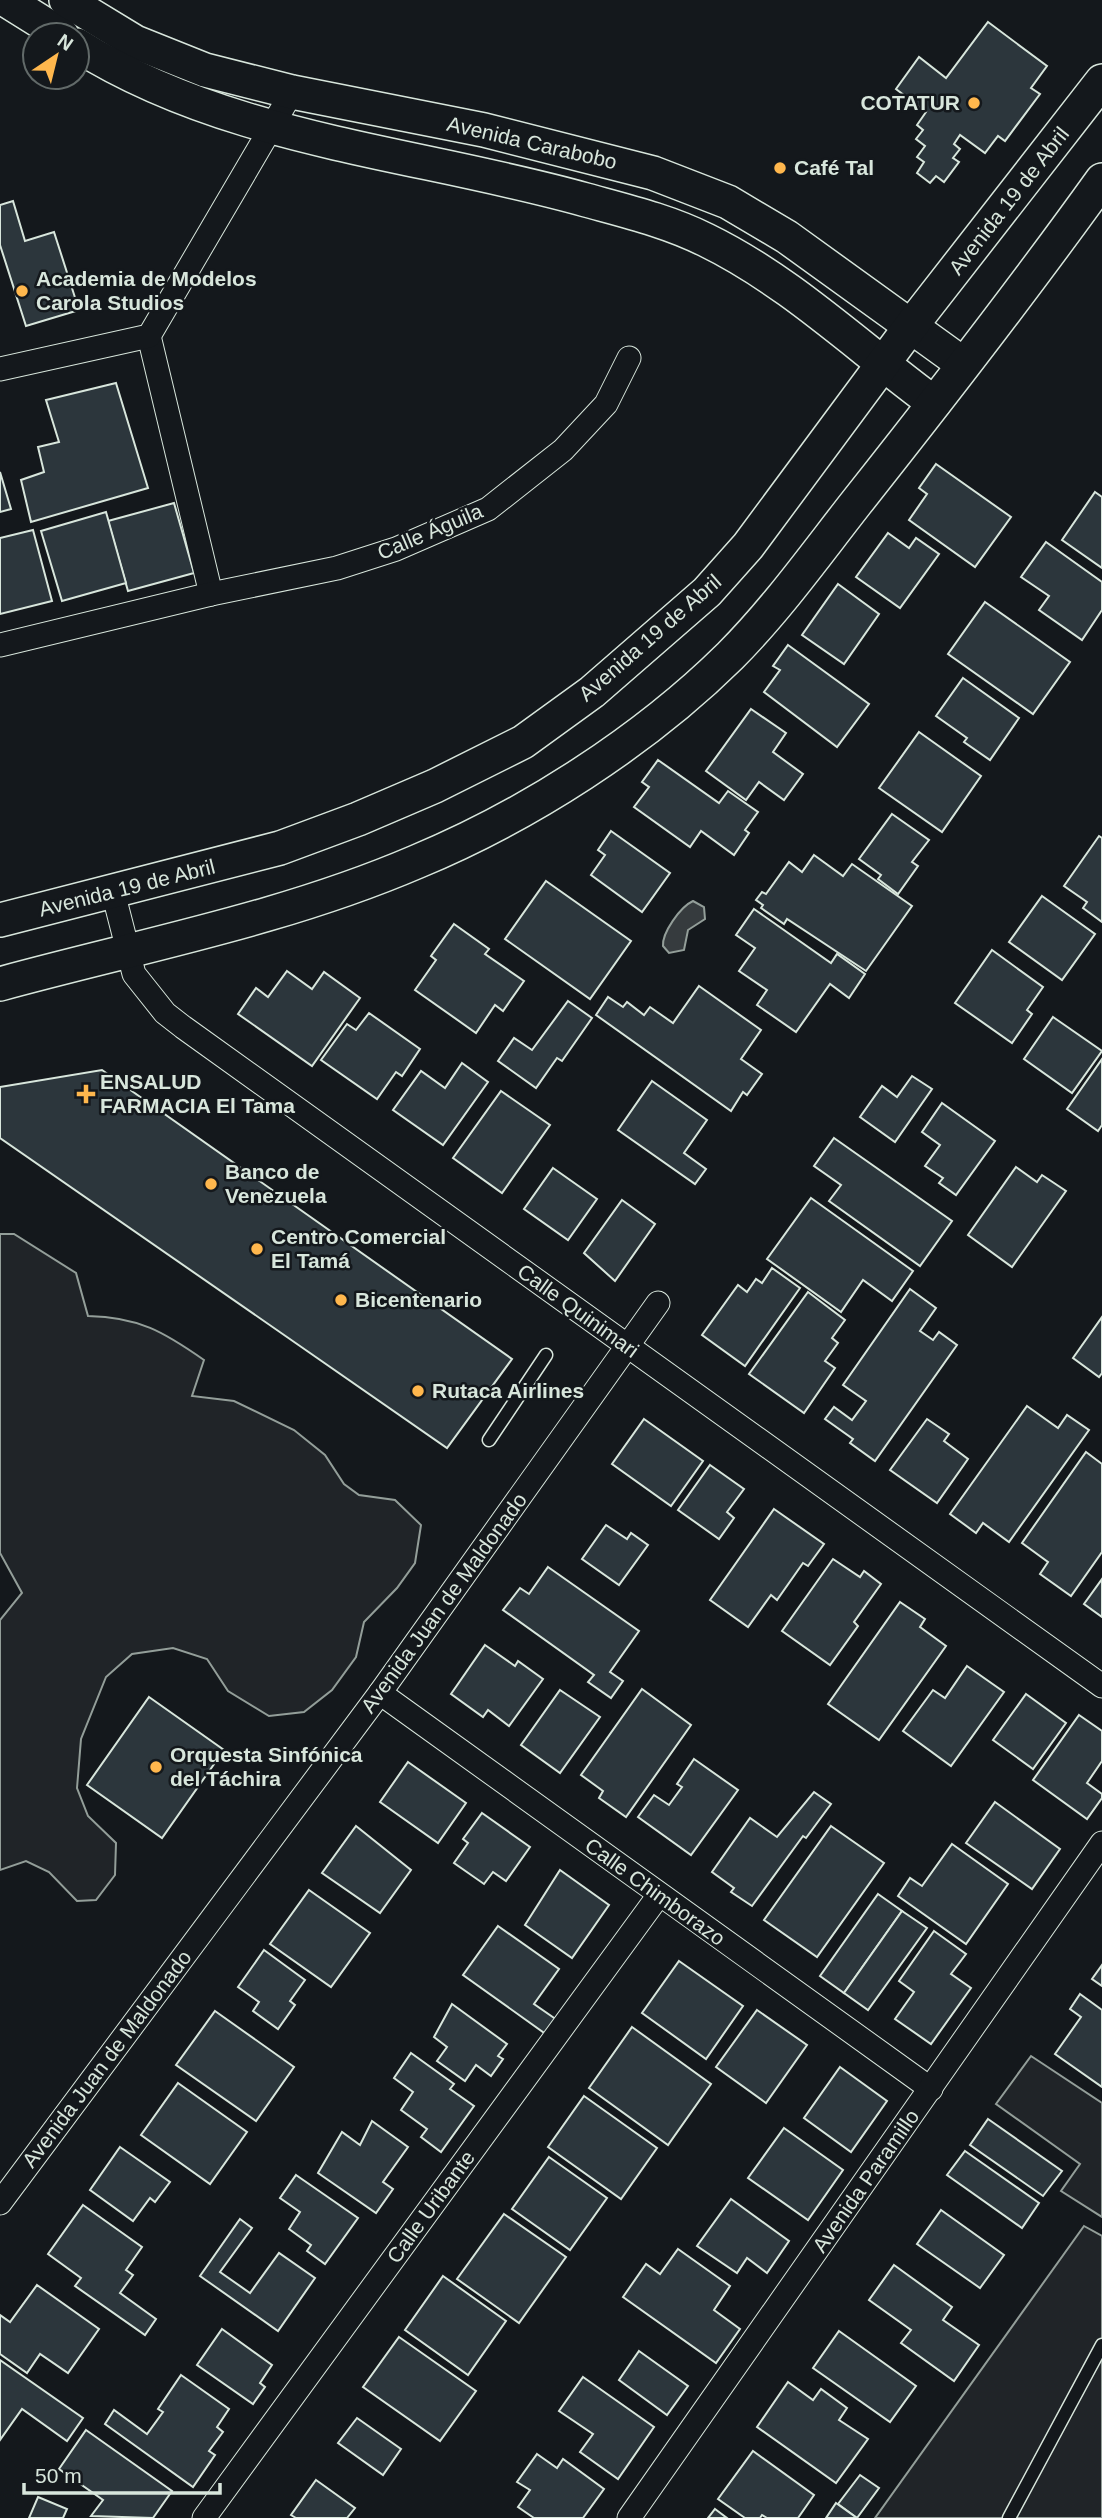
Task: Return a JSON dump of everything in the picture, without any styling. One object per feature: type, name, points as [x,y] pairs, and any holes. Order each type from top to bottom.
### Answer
[{"type":"main road","points":[[6,0],[40,21]]},
{"type":"main road","name":"Avenida Carabobo","points":[[66,0],[135,42],[205,70],[292,92],[484,130],[653,173],[728,202],[787,237],[963,364]]},
{"type":"main road","name":"Avenida Carabobo","points":[[91,53],[131,77],[198,104],[274,127],[551,190],[641,215],[705,239],[763,272],[934,403]]},
{"type":"main road","name":"Avenida 19 de Abril","points":[[0,920],[280,848],[435,786],[523,742],[592,692],[707,592],[748,546],[911,326],[1102,81]]},
{"type":"main road","points":[[0,984],[327,896],[418,862],[520,811],[632,739],[730,656],[803,570],[934,403],[1102,180]]},
{"type":"street","points":[[211,594],[149,336],[274,127],[292,92]]},
{"type":"street","points":[[0,369],[149,336]]},
{"type":"street","name":"Calle Águila","points":[[0,645],[211,594],[337,569],[396,549],[488,509],[563,450],[606,404],[629,358]]},
{"type":"street","name":"Calle Quinimari","points":[[113,892],[134,974],[165,1013],[1102,1686]]},
{"type":"street","name":"Avenida Juan de Maldonado","points":[[0,2203],[380,1693],[658,1303]]},
{"type":"street","name":"Calle Chimborazo","points":[[380,1693],[931,2089]]},
{"type":"street","name":"Avenida Paramillo","points":[[629,2518],[1102,1843]]},
{"type":"street","name":"Calle Uribante","points":[[204,2518],[659,1895]]},
{"type":"lane","points":[[489,1440],[546,1355]]},
{"type":"lane","points":[[1009,2518],[1102,2345]]},
{"type":"shaded area","points":[[693,901],[704,907],[705,919],[688,930],[684,950],[669,953],[663,946],[665,934],[678,914]]},
{"type":"shaded area","points":[[0,1234],[14,1234],[76,1273],[88,1316],[137,1323],[176,1341],[204,1360],[192,1396],[234,1401],[294,1430],[325,1455],[344,1484],[359,1495],[395,1500],[421,1525],[415,1563],[397,1588],[364,1622],[356,1657],[332,1690],[304,1712],[269,1716],[228,1691],[207,1659],[173,1648],[132,1654],[106,1677],[81,1739],[77,1788],[88,1816],[116,1843],[115,1875],[96,1900],[77,1901],[49,1872],[26,1861],[0,1870],[0,1620],[22,1593],[0,1553]]},
{"type":"shaded area","points":[[1031,2056],[1102,2103],[1102,2217],[1061,2191],[1080,2164],[996,2104]]},
{"type":"shaded area","points":[[1084,2226],[1102,2236],[1102,2518],[875,2518]]},
{"type":"building","name":"COTATUR","points":[[988,22],[1047,66],[1031,88],[1040,94],[1005,141],[998,136],[985,153],[960,135],[954,144],[960,149],[953,158],[959,162],[944,182],[936,176],[930,183],[917,173],[924,162],[917,157],[925,146],[916,139],[923,130],[917,125],[926,112],[896,89],[919,57],[946,78]]},
{"type":"building","points":[[13,201],[25,241],[54,232],[79,310],[26,326],[0,245],[0,205]]},
{"type":"building","points":[[116,383],[148,488],[31,522],[21,480],[44,472],[38,447],[59,442],[46,400]]},
{"type":"building","points":[[936,464],[1011,517],[975,567],[909,520],[927,494],[919,488]]},
{"type":"building","points":[[0,472],[11,509],[0,512]]},
{"type":"building","points":[[1095,492],[1102,497],[1102,568],[1062,540]]},
{"type":"building","points":[[174,503],[194,573],[128,591],[108,521]]},
{"type":"building","points":[[106,512],[126,583],[62,601],[41,531]]},
{"type":"building","points":[[33,530],[52,601],[0,614],[0,538]]},
{"type":"building","points":[[888,533],[909,548],[916,538],[939,554],[900,608],[856,577]]},
{"type":"building","points":[[1046,542],[1102,582],[1102,610],[1082,640],[1039,610],[1049,596],[1021,577]]},
{"type":"building","points":[[838,584],[879,614],[844,664],[802,635]]},
{"type":"building","points":[[985,602],[1070,662],[1033,714],[948,654]]},
{"type":"building","points":[[788,645],[869,704],[837,747],[764,692],[780,670],[773,666]]},
{"type":"building","points":[[963,678],[1019,718],[990,760],[964,742],[967,738],[936,716]]},
{"type":"building","points":[[751,709],[786,733],[773,752],[803,774],[784,800],[759,782],[746,800],[706,771]]},
{"type":"building","points":[[919,732],[981,776],[942,832],[879,788]]},
{"type":"building","points":[[658,760],[719,803],[728,791],[758,812],[745,830],[749,833],[734,855],[701,831],[690,847],[634,807],[649,787],[642,782]]},
{"type":"building","points":[[892,814],[929,840],[912,862],[918,866],[898,894],[878,879],[881,875],[859,859]]},
{"type":"building","points":[[611,831],[670,873],[642,912],[591,875],[605,855],[598,850]]},
{"type":"building","points":[[1099,836],[1102,838],[1102,922],[1083,908],[1087,902],[1064,886]]},
{"type":"building","points":[[814,855],[843,876],[852,864],[912,906],[866,971],[787,919],[784,924],[761,908],[763,905],[756,900],[762,892],[766,894],[789,862],[802,872]]},
{"type":"building","points":[[546,881],[631,941],[590,999],[505,939]]},
{"type":"building","points":[[1042,896],[1095,934],[1062,980],[1009,942]]},
{"type":"building","points":[[754,909],[831,963],[837,954],[865,974],[849,998],[830,984],[796,1032],[757,1005],[767,990],[739,971],[755,948],[736,935]]},
{"type":"building","points":[[454,924],[489,949],[485,954],[524,981],[503,1011],[495,1005],[476,1033],[415,990],[436,960],[431,956]]},
{"type":"building","points":[[992,950],[1043,987],[1027,1010],[1032,1014],[1012,1043],[955,1003]]},
{"type":"building","points":[[287,971],[312,989],[324,972],[360,998],[312,1066],[238,1014],[256,988],[268,997]]},
{"type":"building","points":[[699,986],[761,1030],[741,1059],[762,1074],[747,1095],[743,1092],[731,1111],[596,1015],[608,997],[623,1007],[627,1002],[644,1015],[650,1007],[673,1023]]},
{"type":"building","points":[[568,1001],[592,1018],[562,1061],[557,1058],[536,1088],[498,1061],[514,1038],[532,1050]]},
{"type":"building","points":[[369,1013],[420,1049],[402,1076],[396,1072],[377,1099],[321,1060],[347,1024],[356,1030]]},
{"type":"building","points":[[1053,1017],[1102,1051],[1072,1093],[1024,1059]]},
{"type":"building","points":[[1102,1059],[1102,1125],[1098,1131],[1067,1109]]},
{"type":"building","points":[[462,1063],[488,1082],[443,1145],[393,1110],[421,1071],[445,1088]]},
{"type":"building","name":"Centro Comercial El Tamá","points":[[102,1070],[512,1359],[447,1448],[0,1138],[0,1087]]},
{"type":"building","points":[[912,1076],[932,1089],[895,1142],[860,1117],[882,1086],[897,1097]]},
{"type":"building","points":[[652,1081],[707,1120],[684,1153],[706,1169],[695,1184],[618,1130]]},
{"type":"building","points":[[501,1091],[550,1125],[502,1193],[453,1158]]},
{"type":"building","points":[[942,1103],[995,1141],[956,1195],[939,1183],[943,1178],[925,1166],[940,1145],[922,1132]]},
{"type":"building","points":[[834,1138],[952,1221],[920,1266],[829,1201],[841,1185],[814,1166]]},
{"type":"building","points":[[1016,1167],[1037,1182],[1042,1175],[1066,1191],[1012,1267],[968,1235]]},
{"type":"building","points":[[553,1168],[597,1199],[568,1240],[524,1209]]},
{"type":"building","points":[[811,1198],[913,1271],[892,1301],[863,1280],[841,1312],[767,1259]]},
{"type":"building","points":[[622,1200],[655,1224],[615,1281],[584,1253]]},
{"type":"building","points":[[772,1268],[800,1288],[745,1366],[702,1335],[738,1285],[747,1292],[756,1279],[762,1283]]},
{"type":"building","points":[[910,1289],[936,1308],[920,1331],[933,1340],[939,1332],[957,1345],[875,1461],[850,1443],[853,1439],[825,1419],[834,1407],[852,1420],[866,1401],[843,1385]]},
{"type":"building","points":[[808,1292],[845,1320],[832,1338],[838,1343],[825,1361],[835,1368],[804,1413],[749,1374]]},
{"type":"building","points":[[1102,1317],[1102,1373],[1099,1377],[1073,1358]]},
{"type":"building","points":[[1027,1406],[1058,1428],[1067,1415],[1089,1430],[1009,1542],[983,1523],[976,1533],[950,1514]]},
{"type":"building","points":[[644,1419],[703,1461],[671,1506],[612,1464]]},
{"type":"building","points":[[927,1419],[949,1434],[944,1441],[968,1459],[937,1503],[890,1470]]},
{"type":"building","points":[[1086,1452],[1102,1464],[1102,1552],[1071,1596],[1040,1574],[1048,1562],[1022,1543]]},
{"type":"building","points":[[710,1465],[744,1489],[727,1512],[734,1518],[719,1539],[678,1510]]},
{"type":"building","points":[[774,1509],[824,1544],[808,1566],[803,1563],[777,1600],[771,1595],[748,1627],[710,1600]]},
{"type":"building","points":[[606,1525],[627,1539],[631,1533],[648,1545],[619,1585],[582,1559]]},
{"type":"building","points":[[833,1559],[860,1577],[864,1571],[881,1584],[854,1622],[858,1626],[830,1665],[782,1631]]},
{"type":"building","points":[[548,1567],[639,1631],[610,1672],[623,1681],[611,1698],[588,1682],[594,1675],[503,1610],[520,1588],[529,1594]]},
{"type":"building","points":[[1102,1579],[1102,1617],[1084,1604]]},
{"type":"building","points":[[900,1602],[925,1619],[920,1627],[946,1646],[879,1740],[828,1704]]},
{"type":"building","points":[[485,1645],[515,1666],[518,1661],[543,1679],[509,1726],[488,1710],[483,1717],[451,1694]]},
{"type":"building","points":[[967,1666],[1004,1692],[951,1766],[903,1731],[933,1690],[945,1698]]},
{"type":"building","points":[[642,1689],[691,1725],[626,1817],[599,1798],[603,1791],[581,1775]]},
{"type":"building","points":[[560,1690],[600,1717],[560,1773],[521,1745]]},
{"type":"building","points":[[1026,1694],[1066,1723],[1033,1769],[993,1740]]},
{"type":"building","name":"Orquesta Sinfónica del Táchira","points":[[149,1697],[224,1750],[162,1838],[87,1785]]},
{"type":"building","points":[[1079,1715],[1102,1731],[1102,1761],[1087,1783],[1102,1794],[1102,1798],[1087,1819],[1033,1780]]},
{"type":"building","points":[[694,1759],[738,1790],[691,1855],[638,1817],[654,1795],[669,1805],[682,1787],[677,1784]]},
{"type":"building","points":[[408,1762],[466,1803],[438,1843],[380,1802]]},
{"type":"building","points":[[814,1792],[831,1804],[806,1838],[803,1836],[752,1906],[731,1892],[734,1888],[712,1872],[750,1818],[777,1837]]},
{"type":"building","points":[[995,1802],[1060,1849],[1032,1889],[966,1843]]},
{"type":"building","points":[[482,1813],[530,1847],[506,1881],[493,1872],[484,1884],[454,1863],[468,1843],[463,1839]]},
{"type":"building","points":[[356,1826],[411,1870],[380,1913],[322,1873]]},
{"type":"building","points":[[831,1826],[884,1863],[817,1957],[764,1920]]},
{"type":"building","points":[[952,1844],[1008,1884],[966,1944],[898,1896],[910,1878],[922,1886]]},
{"type":"building","points":[[560,1870],[609,1905],[572,1958],[525,1925]]},
{"type":"building","points":[[309,1890],[370,1933],[331,1987],[270,1944]]},
{"type":"building","points":[[878,1894],[902,1911],[844,1993],[820,1976]]},
{"type":"building","points":[[902,1911],[927,1928],[868,2010],[844,1993]]},
{"type":"building","points":[[498,1926],[559,1969],[534,2004],[557,2020],[547,2035],[463,1975]]},
{"type":"building","points":[[934,1931],[966,1954],[951,1974],[971,1988],[931,2044],[895,2019],[914,1992],[899,1981]]},
{"type":"building","points":[[264,1950],[305,1980],[290,2001],[295,2005],[278,2029],[253,2011],[259,2002],[238,1987]]},
{"type":"building","points":[[679,1961],[743,2006],[706,2059],[642,2013]]},
{"type":"building","points":[[1102,1965],[1102,1986],[1092,1979]]},
{"type":"building","points":[[1080,1994],[1102,2010],[1102,2087],[1055,2054],[1081,2017],[1070,2009]]},
{"type":"building","points":[[452,2004],[507,2044],[498,2056],[503,2059],[491,2076],[476,2065],[465,2081],[437,2061],[447,2047],[434,2037]]},
{"type":"building","points":[[757,2010],[807,2045],[766,2103],[716,2067]]},
{"type":"building","points":[[215,2011],[294,2067],[256,2121],[176,2065]]},
{"type":"building","points":[[632,2027],[711,2084],[668,2145],[589,2088]]},
{"type":"building","points":[[411,2053],[454,2084],[450,2089],[474,2106],[441,2152],[421,2137],[427,2129],[401,2110],[413,2092],[394,2078]]},
{"type":"building","points":[[840,2067],[887,2101],[851,2152],[804,2118]]},
{"type":"building","points":[[178,2083],[247,2132],[210,2184],[141,2135]]},
{"type":"building","points":[[584,2096],[657,2148],[621,2199],[548,2147]]},
{"type":"building","points":[[988,2119],[1062,2171],[1043,2196],[970,2145]]},
{"type":"building","points":[[372,2121],[408,2147],[383,2182],[393,2189],[376,2213],[318,2173],[342,2132],[360,2145]]},
{"type":"building","points":[[784,2128],[843,2170],[808,2220],[748,2178]]},
{"type":"building","points":[[120,2147],[170,2182],[155,2202],[150,2198],[133,2221],[90,2190]]},
{"type":"building","points":[[965,2151],[1039,2203],[1022,2228],[947,2175]]},
{"type":"building","points":[[549,2157],[607,2198],[570,2250],[512,2209]]},
{"type":"building","points":[[296,2175],[358,2218],[325,2264],[307,2251],[311,2245],[289,2229],[300,2212],[280,2198]]},
{"type":"building","points":[[731,2199],[789,2241],[767,2273],[747,2258],[737,2273],[697,2246]]},
{"type":"building","points":[[83,2205],[142,2247],[126,2270],[133,2275],[120,2293],[156,2319],[145,2335],[75,2286],[81,2278],[48,2254]]},
{"type":"building","points":[[941,2210],[1004,2255],[980,2288],[917,2244]]},
{"type":"building","points":[[504,2214],[566,2257],[519,2323],[457,2279]]},
{"type":"building","points":[[240,2219],[252,2228],[220,2272],[250,2293],[279,2253],[315,2278],[278,2331],[200,2276]]},
{"type":"building","points":[[678,2249],[730,2286],[714,2310],[740,2329],[716,2363],[623,2297],[646,2264],[660,2274]]},
{"type":"building","points":[[894,2265],[952,2307],[943,2320],[979,2345],[954,2381],[901,2343],[911,2330],[869,2300]]},
{"type":"building","points":[[443,2276],[506,2321],[468,2375],[405,2330]]},
{"type":"building","points":[[37,2285],[99,2329],[68,2373],[40,2354],[27,2373],[0,2354],[0,2315],[10,2322]]},
{"type":"building","points":[[222,2329],[272,2365],[260,2383],[265,2387],[253,2404],[197,2365]]},
{"type":"building","points":[[839,2331],[916,2386],[890,2422],[813,2368]]},
{"type":"building","points":[[399,2337],[476,2391],[440,2441],[363,2387]]},
{"type":"building","points":[[639,2351],[688,2386],[667,2415],[619,2380]]},
{"type":"building","points":[[0,2360],[83,2418],[67,2441],[22,2409],[0,2440]]},
{"type":"building","points":[[181,2375],[229,2409],[217,2427],[223,2432],[209,2451],[215,2455],[193,2487],[105,2424],[114,2410],[147,2434],[163,2412],[158,2409]]},
{"type":"building","points":[[583,2377],[654,2427],[618,2479],[580,2452],[593,2434],[559,2411]]},
{"type":"building","points":[[788,2382],[813,2400],[821,2389],[847,2408],[839,2420],[868,2439],[836,2483],[757,2427]]},
{"type":"building","points":[[357,2418],[401,2449],[383,2475],[338,2443]]},
{"type":"building","points":[[86,2430],[172,2491],[153,2518],[91,2516],[103,2500],[59,2469]]},
{"type":"building","points":[[753,2451],[814,2495],[798,2518],[767,2518],[762,2515],[760,2518],[745,2518],[718,2499]]},
{"type":"building","points":[[537,2454],[557,2468],[563,2459],[604,2489],[583,2518],[534,2518],[518,2507],[530,2490],[517,2482]]},
{"type":"building","points":[[860,2475],[879,2488],[857,2518],[838,2504]]},
{"type":"building","points":[[316,2480],[355,2508],[347,2518],[296,2518],[291,2515]]},
{"type":"building","points":[[38,2497],[67,2509],[63,2518],[29,2518]]},
{"type":"building","points":[[836,2503],[857,2518],[826,2518]]},
{"type":"building","points":[[715,2509],[727,2518],[708,2518]]},
{"type":"place","name":"COTATUR","points":[[974,103]]},
{"type":"place","name":"Café Tal","points":[[780,168]]},
{"type":"place","name":"Academia de Modelos Carola Studios","points":[[22,291]]},
{"type":"place","name":"ENSALUD FARMACIA El Tama","points":[[86,1094]]},
{"type":"place","name":"Banco de Venezuela","points":[[211,1184]]},
{"type":"place","name":"Centro Comercial El Tamá","points":[[257,1249]]},
{"type":"place","name":"Bicentenario","points":[[341,1300]]},
{"type":"place","name":"Rutaca Airlines","points":[[418,1391]]},
{"type":"place","name":"Orquesta Sinfónica del Táchira","points":[[156,1767]]}]
